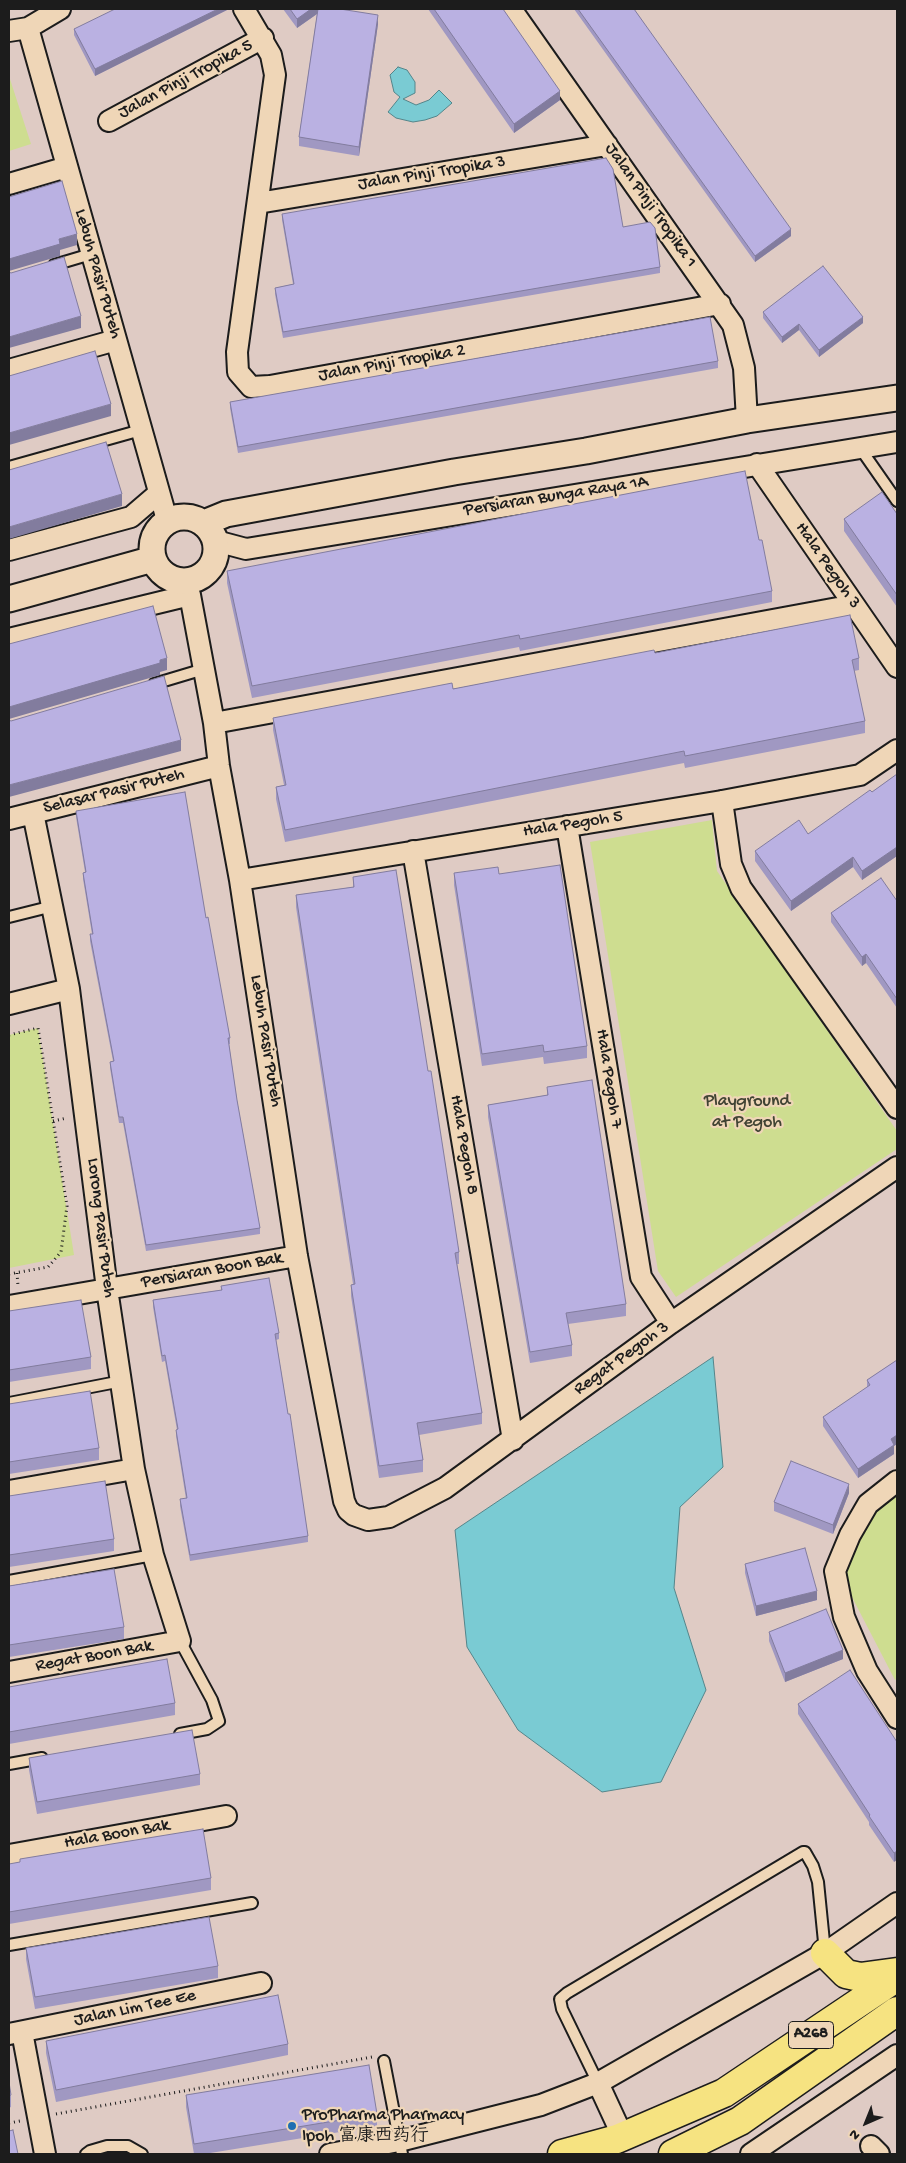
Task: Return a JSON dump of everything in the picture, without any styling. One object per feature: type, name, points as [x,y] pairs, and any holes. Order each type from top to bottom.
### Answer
[{"type":"main road","points":[[825,1953],[846,1974],[860,1977],[897,1972]]},
{"type":"main road","name":"A268","points":[[562,2154],[620,2138],[724,2093],[897,1977]]},
{"type":"main road","name":"A268","points":[[673,2154],[740,2121],[897,2011]]},
{"type":"main road","points":[[593,2154],[620,2138]]},
{"type":"street","points":[[18,29],[60,9]]},
{"type":"street","points":[[244,9],[272,55],[275,75],[258,203]]},
{"type":"street","name":"Jalan Pinji Tropika 1","points":[[511,9],[733,325],[744,368],[747,420]]},
{"type":"street","name":"Lebuh Pasir Puteh","points":[[18,29],[67,167],[167,520]]},
{"type":"street","name":"Jalan Pinji Tropika 5","points":[[109,121],[263,38]]},
{"type":"street","name":"Jalan Pinji Tropika 3","points":[[258,203],[606,145]]},
{"type":"street","points":[[9,184],[67,167]]},
{"type":"street","name":"Jalan Pinji Tropika 2","points":[[258,203],[237,352],[238,372],[251,387],[270,386],[720,304]]},
{"type":"street","points":[[9,370],[116,340]]},
{"type":"street","points":[[210,532],[226,514],[454,472],[586,451],[747,420],[897,398]]},
{"type":"street","name":"Persiaran Bunga Raya 1A","points":[[210,532],[246,549],[897,442]]},
{"type":"street","name":"Hala Pegoh 3","points":[[757,464],[897,667]]},
{"type":"street","points":[[9,550],[131,517],[159,493]]},
{"type":"street","points":[[9,639],[187,588],[210,568],[216,555],[210,532],[193,517],[179,516],[167,520],[158,528],[153,537],[151,548],[153,559],[160,571],[187,588]]},
{"type":"street","points":[[9,599],[153,559]]},
{"type":"street","name":"Lebuh Pasir Puteh","points":[[187,588],[214,723],[219,766],[240,880],[297,1256],[344,1501]]},
{"type":"street","points":[[214,723],[854,604]]},
{"type":"street","name":"Hala Pegoh 5","points":[[240,880],[722,801],[860,775],[897,750]]},
{"type":"street","name":"Selasar Pasir Puteh","points":[[9,819],[219,766]]},
{"type":"street","points":[[722,801],[731,864],[741,888],[897,1108]]},
{"type":"street","name":"Lorong Pasir Puteh","points":[[33,813],[69,989],[107,1289],[134,1469],[153,1555],[180,1641]]},
{"type":"street","name":"Hala Pegoh 7","points":[[566,826],[641,1277],[671,1323]]},
{"type":"street","name":"Hala Pegoh 8","points":[[413,851],[513,1440]]},
{"type":"street","points":[[9,1004],[69,989]]},
{"type":"street","name":"Regat Pegoh 3","points":[[344,1501],[348,1510],[368,1520],[390,1517],[445,1488],[671,1323],[894,1176]]},
{"type":"street","name":"Persiaran Boon Bak","points":[[9,1306],[297,1256]]},
{"type":"street","points":[[9,1491],[134,1469]]},
{"type":"street","points":[[897,1481],[868,1504],[850,1535],[835,1571],[844,1617],[866,1671],[891,1695],[897,1718]]},
{"type":"street","name":"Regat Boon Bak","points":[[9,1672],[180,1641]]},
{"type":"street","name":"Hala Boon Bak","points":[[9,1855],[226,1816]]},
{"type":"street","points":[[330,2154],[401,2148],[542,2105],[598,2083],[825,1953],[897,1903]]},
{"type":"street","name":"Jalan Lim Tee Ee","points":[[15,2033],[261,1983]]},
{"type":"street","points":[[15,2033],[38,2118],[45,2154]]},
{"type":"street","points":[[751,2154],[897,2055]]},
{"type":"street","points":[[598,2083],[620,2138]]},
{"type":"lane","points":[[46,267],[91,254]]},
{"type":"lane","points":[[9,467],[141,430]]},
{"type":"lane","points":[[860,448],[897,501]]},
{"type":"lane","points":[[148,685],[204,669]]},
{"type":"lane","points":[[9,917],[53,906]]},
{"type":"lane","points":[[9,1403],[122,1381]]},
{"type":"lane","points":[[9,1581],[153,1555]]},
{"type":"lane","points":[[169,1736],[207,1729],[219,1721],[212,1700],[180,1641]]},
{"type":"lane","points":[[9,1764],[56,1756]]},
{"type":"lane","points":[[598,2083],[562,2009],[560,1999],[567,1993],[803,1852],[805,1852],[813,1866],[818,1882],[825,1953]]},
{"type":"lane","points":[[9,1945],[252,1903]]},
{"type":"lane","points":[[384,2061],[401,2148]]},
{"type":"lane","points":[[86,2154],[107,2146],[128,2146],[142,2154]]},
{"type":"path","points":[[9,1035],[38,1028],[67,1206],[61,1252],[48,1268],[9,1274]]},
{"type":"path","points":[[9,2123],[372,2056],[384,2061]]},
{"type":"green space","points":[[9,76],[31,144],[9,151]]},
{"type":"green space","name":"Playground at Pegoh","points":[[712,820],[717,871],[897,1131],[897,1149],[676,1297],[658,1271],[590,842]]},
{"type":"green space","points":[[38,1028],[74,1255],[9,1268],[9,1035]]},
{"type":"green space","points":[[897,1495],[897,1678],[895,1680],[840,1574],[875,1513]]},
{"type":"water","points":[[398,67],[407,70],[415,82],[415,93],[403,99],[416,105],[429,100],[439,90],[452,103],[437,116],[425,120],[413,122],[396,118],[388,112],[400,97],[394,92],[390,75]]},
{"type":"water","points":[[713,1357],[723,1467],[680,1507],[674,1588],[706,1690],[661,1782],[602,1792],[518,1730],[467,1647],[455,1530]]},
{"type":"building","points":[[115,9],[218,9],[95,69],[74,29]]},
{"type":"building","points":[[290,9],[311,9],[297,19]]},
{"type":"building","points":[[318,9],[340,9],[378,15],[359,147],[299,137]]},
{"type":"building","points":[[434,9],[503,9],[560,91],[514,124]]},
{"type":"building","points":[[578,9],[634,9],[791,229],[755,256]]},
{"type":"building","points":[[606,158],[613,169],[623,227],[650,222],[655,228],[660,267],[283,332],[275,288],[294,284],[282,214]]},
{"type":"building","points":[[62,181],[77,234],[59,239],[60,244],[9,259],[9,197]]},
{"type":"building","points":[[64,257],[81,316],[9,337],[9,272]]},
{"type":"building","points":[[823,266],[863,317],[819,350],[799,324],[782,337],[763,312]]},
{"type":"building","points":[[710,317],[718,361],[238,447],[230,402]]},
{"type":"building","points":[[95,351],[111,404],[9,433],[9,376]]},
{"type":"building","points":[[106,442],[122,494],[9,527],[9,470]]},
{"type":"building","points":[[745,471],[772,591],[520,639],[519,635],[252,686],[227,571]]},
{"type":"building","points":[[882,492],[897,514],[897,595],[844,519]]},
{"type":"building","points":[[153,606],[167,658],[160,660],[160,663],[9,707],[9,644]]},
{"type":"building","points":[[850,615],[859,658],[852,660],[865,721],[685,756],[684,751],[285,830],[276,787],[286,785],[273,718],[452,683],[453,689],[654,650],[655,653]]},
{"type":"building","points":[[164,676],[181,740],[9,785],[9,720],[11,721]]},
{"type":"building","points":[[897,774],[897,847],[862,871],[853,857],[791,901],[755,851],[799,820],[808,834],[870,790],[872,792]]},
{"type":"building","points":[[185,792],[206,918],[208,917],[230,1038],[228,1038],[237,1100],[260,1228],[146,1245],[123,1117],[119,1117],[110,1062],[114,1061],[90,934],[93,934],[83,873],[86,872],[76,811]]},
{"type":"building","points":[[560,865],[587,1046],[544,1052],[543,1045],[482,1054],[454,873],[498,867],[499,874]]},
{"type":"building","points":[[396,870],[428,1071],[431,1071],[459,1252],[455,1253],[482,1413],[417,1423],[423,1460],[379,1466],[351,1285],[355,1284],[296,895],[354,887],[353,877]]},
{"type":"building","points":[[881,878],[897,901],[897,999],[866,954],[862,957],[831,913]]},
{"type":"building","points":[[592,1080],[626,1304],[566,1313],[572,1345],[530,1352],[488,1105],[548,1095],[547,1087]]},
{"type":"building","points":[[269,1278],[279,1333],[275,1334],[288,1414],[290,1414],[308,1536],[190,1555],[180,1499],[187,1498],[176,1430],[178,1429],[165,1355],[162,1356],[153,1300],[222,1290],[221,1286]]},
{"type":"building","points":[[81,1300],[91,1357],[9,1370],[9,1311]]},
{"type":"building","points":[[897,1360],[897,1435],[891,1439],[894,1445],[858,1469],[823,1417],[870,1385],[867,1380]]},
{"type":"building","points":[[90,1391],[99,1448],[9,1462],[9,1404]]},
{"type":"building","points":[[791,1461],[849,1484],[833,1525],[774,1502]]},
{"type":"building","points":[[105,1481],[114,1539],[9,1555],[9,1496]]},
{"type":"building","points":[[805,1548],[817,1591],[756,1606],[745,1564]]},
{"type":"building","points":[[114,1569],[124,1627],[9,1645],[9,1586]]},
{"type":"building","points":[[826,1609],[843,1650],[785,1673],[769,1632]]},
{"type":"building","points":[[167,1659],[175,1703],[9,1732],[9,1687]]},
{"type":"building","points":[[850,1670],[897,1742],[897,1851],[894,1853],[798,1704]]},
{"type":"building","points":[[192,1730],[200,1774],[37,1802],[29,1758]]},
{"type":"building","points":[[203,1829],[211,1878],[9,1912],[9,1864],[20,1862],[20,1859]]},
{"type":"building","points":[[209,1917],[218,1966],[35,1997],[26,1948]]},
{"type":"building","points":[[278,1995],[288,2044],[56,2090],[46,2041]]},
{"type":"building","points":[[369,2065],[377,2114],[194,2144],[186,2095]]},
{"type":"building","points":[[13,2130],[18,2154],[9,2154],[9,2131]]},
{"type":"place","name":"ProPharma Pharmacy Ipoh 富康西药行","points":[[292,2126]]}]
